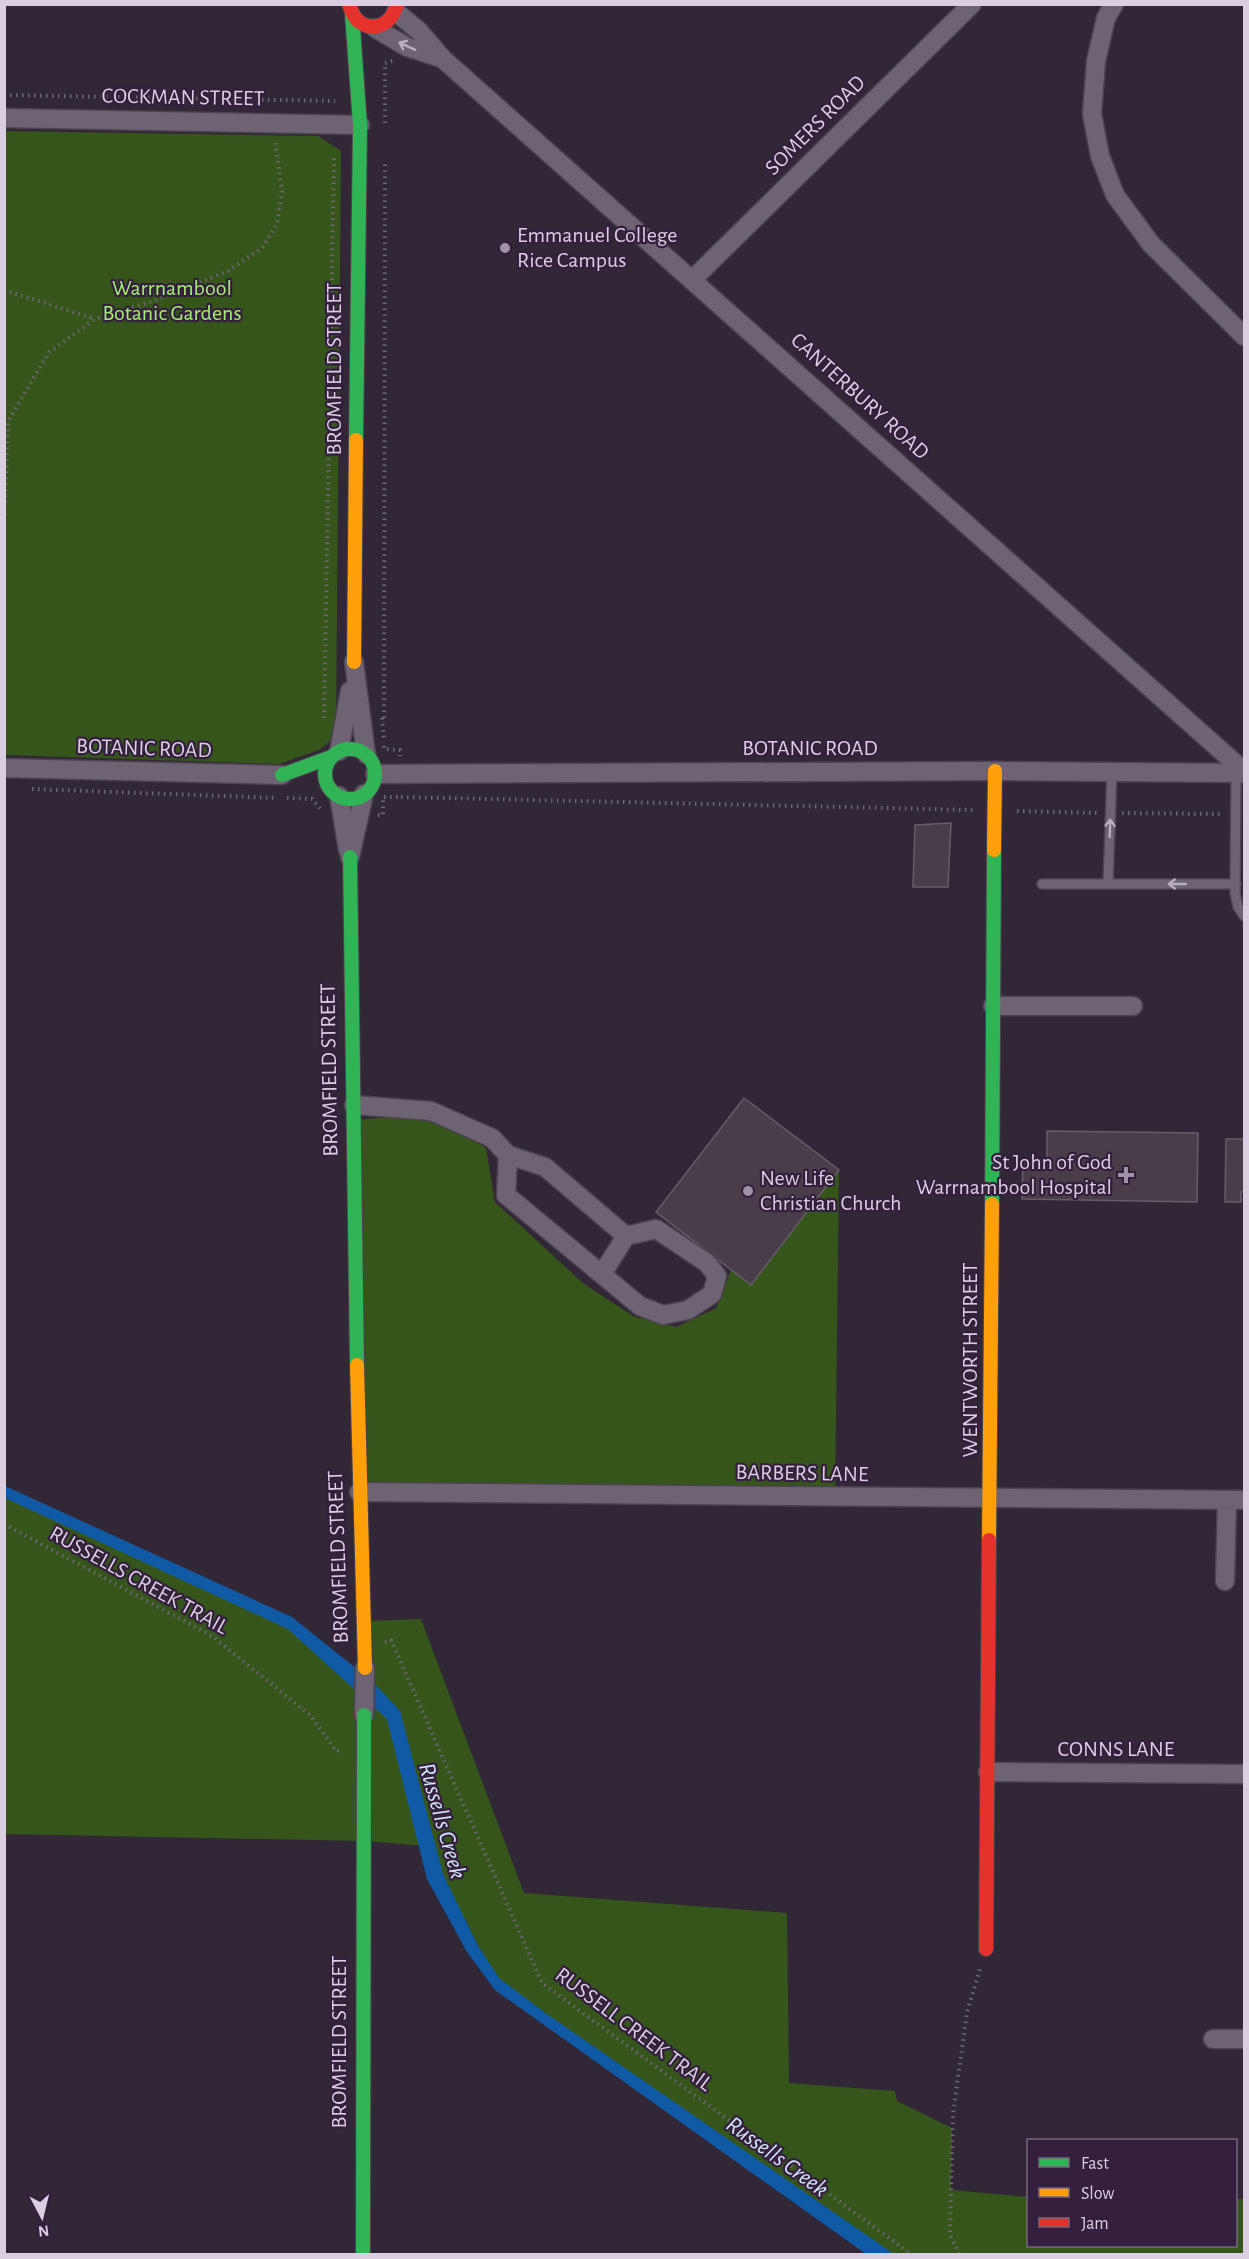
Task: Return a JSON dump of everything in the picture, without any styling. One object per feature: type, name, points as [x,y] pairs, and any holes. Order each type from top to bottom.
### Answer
[{"type":"street","name":"SOMERS ROAD","points":[[692,280],[972,4]]},
{"type":"street","points":[[1114,4],[1106,18],[1096,61],[1092,114],[1100,156],[1115,195],[1151,244],[1245,336]]},
{"type":"street","name":"CANTERBURY ROAD","points":[[396,8],[442,59],[1242,773]]},
{"type":"street","points":[[350,9],[360,24],[371,34],[388,23],[396,8]]},
{"type":"street","name":"BROMFIELD STREET","points":[[335,754],[347,719],[354,662],[360,125],[350,9]]},
{"type":"street","name":"CANTERBURY ROAD","points":[[371,34],[442,59]]},
{"type":"street","name":"BROMFIELD STREET","points":[[357,76],[371,34]]},
{"type":"street","name":"COCKMAN STREET","points":[[4,118],[360,125]]},
{"type":"street","name":"BROMFIELD STREET","points":[[354,662],[366,754]]},
{"type":"street","points":[[353,748],[366,754],[374,767],[375,774],[370,789],[364,794],[348,799],[333,791],[325,771],[335,754],[353,748]]},
{"type":"street","name":"BOTANIC ROAD","points":[[282,776],[335,754]]},
{"type":"street","name":"BOTANIC ROAD","points":[[4,768],[282,776],[333,791]]},
{"type":"street","name":"BOTANIC ROAD","points":[[375,774],[995,771],[1242,773]]},
{"type":"street","name":"WENTWORTH STREET","points":[[986,1949],[995,771]]},
{"type":"street","name":"BROMFIELD STREET","points":[[333,791],[350,857]]},
{"type":"street","name":"BROMFIELD STREET","points":[[363,2254],[365,1668],[359,1492],[350,857],[364,794]]},
{"type":"street","points":[[993,1006],[1133,1006]]},
{"type":"street","points":[[354,1106],[431,1111],[492,1138],[508,1155],[545,1167],[626,1236]]},
{"type":"street","points":[[508,1155],[506,1195],[640,1306],[663,1315],[688,1310],[712,1294],[717,1276],[707,1263],[656,1229],[626,1236],[602,1274]]},
{"type":"street","name":"BARBERS LANE","points":[[359,1492],[1236,1500]]},
{"type":"street","points":[[1225,1581],[1236,1500]]},
{"type":"street","name":"CONNS LANE","points":[[988,1772],[1245,1774]]},
{"type":"street","points":[[1213,2039],[1245,2039]]},
{"type":"lane","points":[[1108,884],[1112,772]]},
{"type":"lane","points":[[1242,773],[1235,814],[1236,884],[1234,893],[1238,907],[1245,916]]},
{"type":"lane","points":[[1042,884],[1236,884]]},
{"type":"path","points":[[385,133],[385,63],[400,59],[407,47]]},
{"type":"path","points":[[324,718],[335,90]]},
{"type":"path","points":[[4,95],[335,101]]},
{"type":"path","points":[[4,533],[8,422],[49,352],[95,319],[153,301],[228,271],[262,248],[277,224],[282,192],[274,135]]},
{"type":"path","points":[[384,718],[385,157]]},
{"type":"path","points":[[4,290],[95,319]]},
{"type":"path","points":[[28,789],[297,798]]},
{"type":"path","points":[[400,797],[1235,814]]},
{"type":"path","name":"RUSSELLS CREEK TRAIL","points":[[4,1524],[212,1636],[311,1716],[336,1751],[364,1749]]},
{"type":"path","name":"RUSSELL CREEK TRAIL","points":[[383,1642],[391,1640],[542,1983],[910,2254]]},
{"type":"path","points":[[959,2254],[950,2235],[953,2114],[967,2012],[986,1949]]},
{"type":"green space","name":"Warrnambool Botanic Gardens","points":[[5,131],[318,136],[341,151],[336,728],[329,742],[319,750],[279,764],[5,755]]},
{"type":"green space","points":[[392,1117],[445,1122],[486,1148],[495,1202],[584,1284],[633,1316],[676,1327],[716,1308],[731,1270],[751,1284],[839,1170],[835,1497],[359,1492],[354,1120]]},
{"type":"green space","points":[[5,1496],[291,1626],[364,1699],[365,1621],[421,1619],[524,1893],[787,1913],[789,2083],[895,2091],[897,2101],[952,2128],[951,2190],[1027,2197],[1027,2247],[1237,2247],[1237,2199],[1244,2199],[1244,2254],[877,2254],[499,1986],[427,1846],[364,1841],[5,1834]]},
{"type":"water","points":[[5,1486],[292,1617],[373,1682],[400,1711],[443,1874],[477,1944],[499,1978],[544,2012],[894,2254],[866,2254],[495,1990],[467,1952],[427,1879],[387,1719],[288,1629],[5,1498]]},
{"type":"building","points":[[951,823],[948,887],[913,887],[915,825]]},
{"type":"building","name":"New Life Christian Church","points":[[744,1098],[839,1170],[751,1285],[656,1212]]},
{"type":"building","points":[[1047,1131],[1198,1133],[1197,1202],[1022,1199],[1023,1160],[1047,1160]]},
{"type":"building","points":[[1226,1139],[1244,1139],[1244,1192],[1241,1192],[1241,1202],[1225,1202]]},
{"type":"traffic: fast","points":[[352,14],[360,125],[356,440]]},
{"type":"traffic: fast","points":[[350,749],[368,756],[375,774],[368,792],[350,799],[332,792],[325,774],[332,756],[350,749]]},
{"type":"traffic: fast","points":[[282,775],[331,757]]},
{"type":"traffic: fast","points":[[992,1204],[994,850]]},
{"type":"traffic: fast","points":[[350,857],[357,1365]]},
{"type":"traffic: fast","points":[[363,2254],[364,1715]]},
{"type":"traffic: slow","points":[[354,662],[356,440]]},
{"type":"traffic: slow","points":[[994,850],[995,771]]},
{"type":"traffic: slow","points":[[989,1540],[992,1204]]},
{"type":"traffic: slow","points":[[357,1365],[365,1668]]},
{"type":"traffic: jam","points":[[349,4],[357,20],[373,27],[389,20],[397,4]]},
{"type":"traffic: jam","points":[[986,1949],[989,1540]]},
{"type":"place","name":"Emmanuel College Rice Campus","points":[[505,248]]},
{"type":"place","name":"St John of God Warrnambool Hospital","points":[[1126,1175]]},
{"type":"place","name":"New Life Christian Church","points":[[748,1191]]},
{"type":"water label","name":"Russells Creek","points":[[442,1821]]},
{"type":"water label","name":"Russells Creek","points":[[777,2157]]}]
